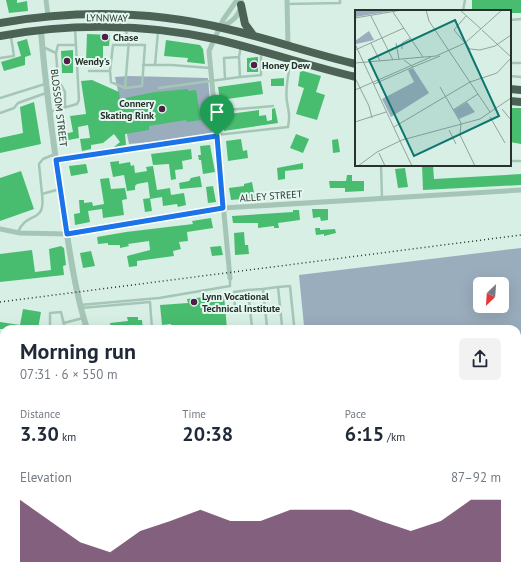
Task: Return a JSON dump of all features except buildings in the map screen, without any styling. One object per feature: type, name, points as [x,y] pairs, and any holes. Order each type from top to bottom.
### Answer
[{"type":"highway","points":[[240,2],[246,26],[256,37]]},
{"type":"highway","name":"LYNNWAY","points":[[0,23],[44,17],[93,14],[135,15],[182,20],[221,27],[355,64]]},
{"type":"highway","points":[[41,30],[44,17]]},
{"type":"highway","name":"LYNNWAY","points":[[0,36],[41,30],[75,28],[159,30],[214,39],[355,77]]},
{"type":"highway","points":[[511,89],[521,90]]},
{"type":"highway","points":[[511,101],[521,102]]},
{"type":"street","points":[[44,17],[46,0]]},
{"type":"street","points":[[221,27],[234,20],[240,2]]},
{"type":"street","points":[[230,278],[209,49],[221,27],[223,20],[240,2]]},
{"type":"street","points":[[287,2],[288,46]]},
{"type":"street","name":"BLOSSOM STREET","points":[[41,30],[45,84],[55,157],[67,234],[86,325]]},
{"type":"street","points":[[55,157],[217,136]]},
{"type":"street","name":"ALLEY STREET","points":[[0,229],[46,235],[67,234],[223,208],[521,190]]},
{"type":"lane","points":[[287,2],[340,3],[340,0]]},
{"type":"lane","points":[[463,10],[465,0]]},
{"type":"lane","points":[[511,20],[521,19]]},
{"type":"lane","points":[[49,112],[77,104],[79,100],[75,28]]},
{"type":"lane","points":[[124,28],[129,37],[126,88]]},
{"type":"lane","points":[[155,65],[159,30]]},
{"type":"lane","points":[[0,58],[14,56],[10,34]]},
{"type":"lane","points":[[65,107],[65,92],[58,79],[56,52],[58,45],[75,45]]},
{"type":"lane","points":[[113,45],[145,45],[143,65],[142,86],[126,88],[111,82],[110,71],[113,45]]},
{"type":"lane","points":[[42,46],[56,52]]},
{"type":"lane","points":[[240,77],[239,57],[242,46]]},
{"type":"lane","points":[[159,88],[261,75],[261,51]]},
{"type":"lane","points":[[225,79],[224,58],[239,57]]},
{"type":"lane","points":[[217,136],[223,133],[288,127],[291,113],[287,102],[287,84],[292,60]]},
{"type":"lane","points":[[143,65],[211,68]]},
{"type":"lane","points":[[89,71],[110,71]]},
{"type":"lane","points":[[511,76],[521,77]]},
{"type":"lane","points":[[0,98],[45,84]]},
{"type":"lane","points":[[0,113],[14,108],[18,103],[46,93]]},
{"type":"lane","points":[[214,111],[273,106]]},
{"type":"lane","points":[[18,232],[24,221],[39,214],[44,205],[39,164],[43,159],[55,157]]},
{"type":"lane","points":[[381,166],[382,198]]},
{"type":"lane","points":[[42,194],[60,189]]},
{"type":"lane","points":[[81,307],[159,298],[230,286],[230,278]]},
{"type":"lane","points":[[236,307],[234,292],[290,286],[294,325]]},
{"type":"lane","points":[[278,287],[282,325]]},
{"type":"lane","points":[[263,289],[267,325]]},
{"type":"lane","points":[[248,290],[252,325]]},
{"type":"lane","points":[[81,307],[150,302],[152,325]]},
{"type":"lane","points":[[50,325],[50,313],[63,312],[64,323],[83,318]]},
{"type":"shaded area","points":[[115,77],[208,78],[213,136],[129,144]]},
{"type":"shaded area","points":[[521,248],[521,325],[304,325],[299,275]]},
{"type":"railway","points":[[0,302],[521,235]]},
{"type":"place","name":"Chase","points":[[105,37]]},
{"type":"place","name":"Wendy's","points":[[67,61]]},
{"type":"place","name":"Honey Dew","points":[[254,65]]},
{"type":"place","name":"Connery Skating Rink","points":[[162,109]]},
{"type":"place","name":"Lynn Vocational Technical Institute","points":[[194,302]]},
{"type":"route","points":[[217,136],[223,208],[112,225],[67,234],[56,160],[217,136]]}]
